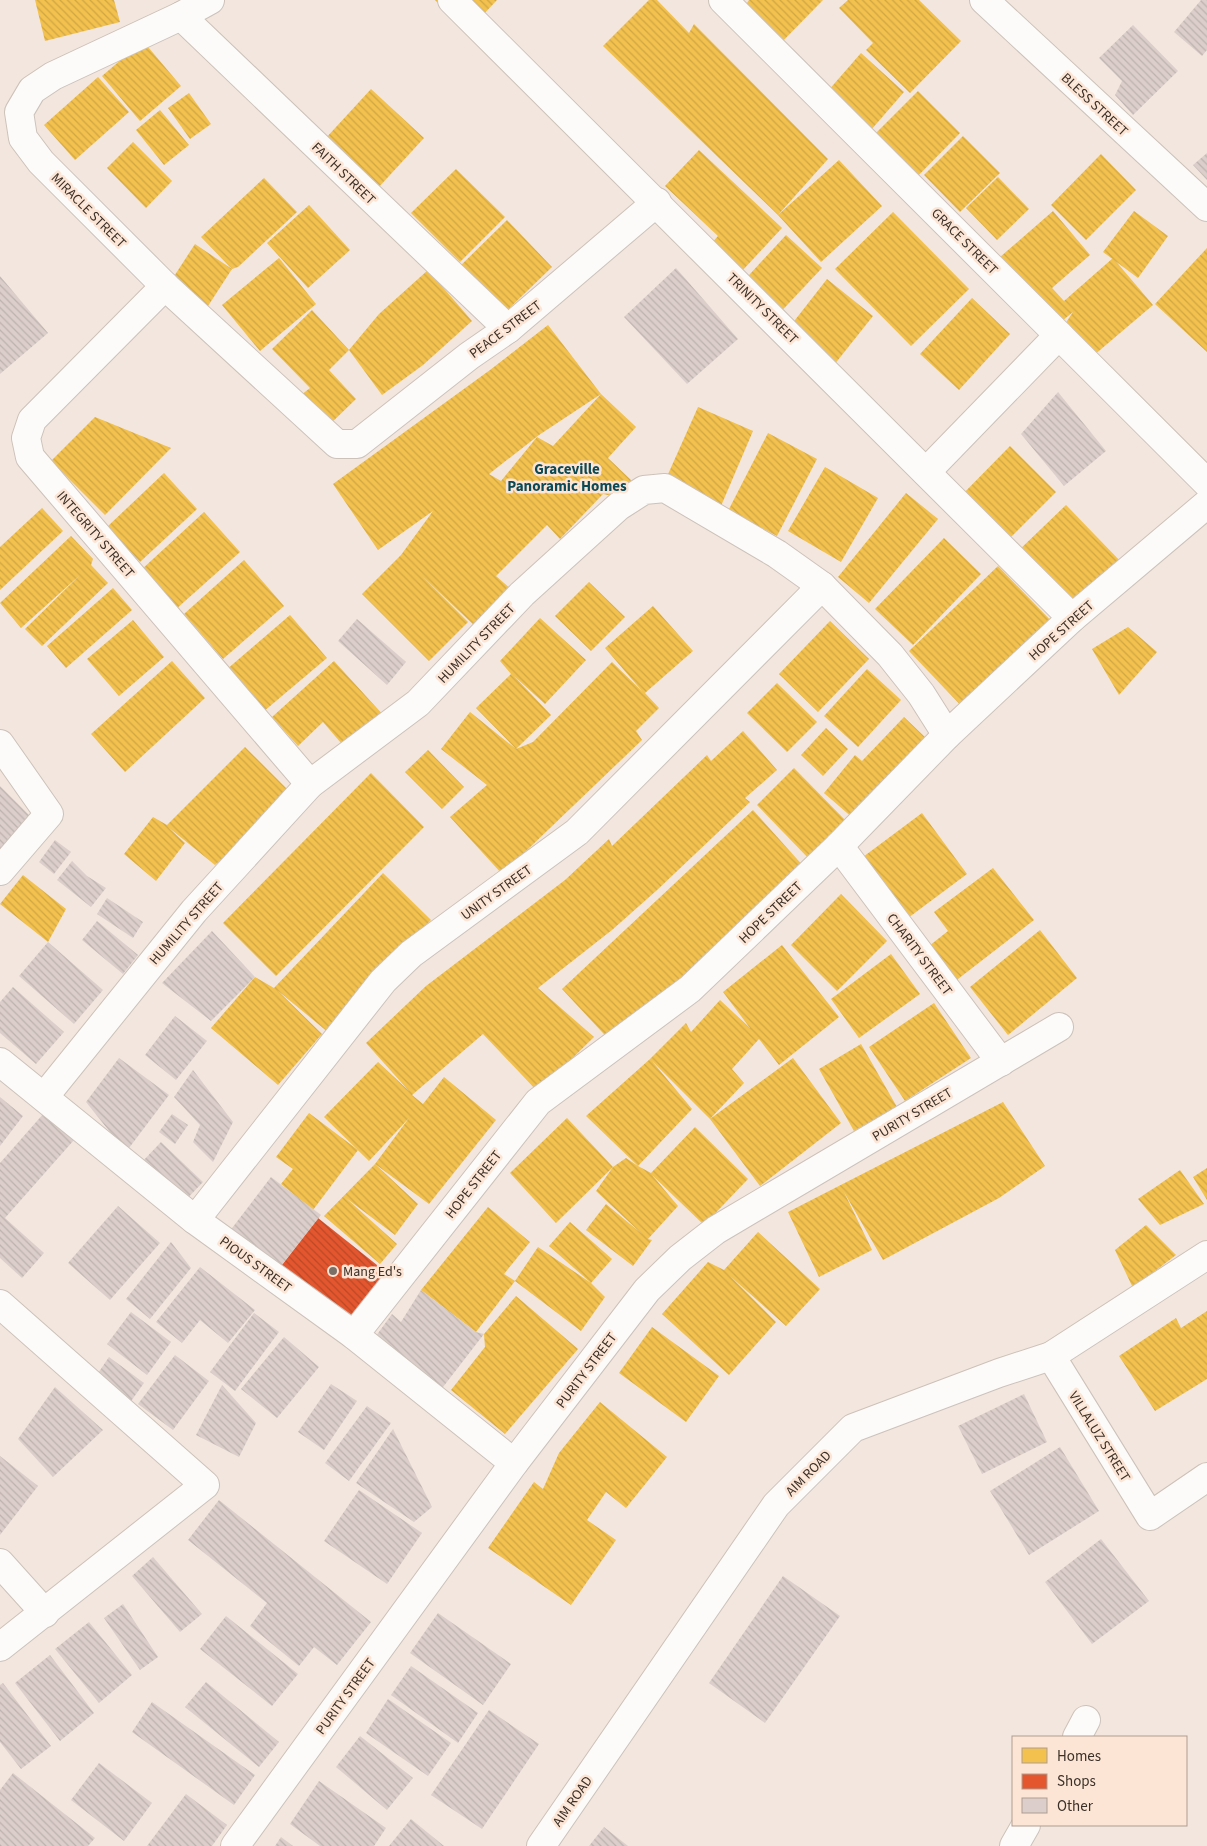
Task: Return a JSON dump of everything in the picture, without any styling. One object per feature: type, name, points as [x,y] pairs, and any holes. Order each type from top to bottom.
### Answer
[{"type":"street","name":"MIRACLE STREET","points":[[210,0],[181,16],[53,76],[32,90],[19,112],[23,138],[41,162],[165,286],[337,444],[346,445]]},
{"type":"street","name":"TRINITY STREET","points":[[452,0],[657,202],[1072,618]]},
{"type":"street","name":"GRACE STREET","points":[[723,0],[1207,483]]},
{"type":"street","name":"BLESS STREET","points":[[984,0],[1207,208]]},
{"type":"street","name":"FAITH STREET","points":[[181,16],[508,329]]},
{"type":"street","name":"PEACE STREET","points":[[346,445],[358,444],[469,356],[508,329],[657,202]]},
{"type":"street","name":"INTEGRITY STREET","points":[[165,286],[32,420],[26,438],[30,457],[310,784]]},
{"type":"street","points":[[926,472],[1059,335]]},
{"type":"street","name":"HUMILITY STREET","points":[[44,1097],[194,911],[310,784],[418,703],[522,594],[619,506],[644,490],[666,488],[777,554],[822,586],[890,655],[921,694],[947,735]]},
{"type":"street","name":"HOPE STREET","points":[[354,1335],[538,1102],[690,989],[839,846],[947,735],[1072,618],[1207,504]]},
{"type":"street","name":"UNITY STREET","points":[[195,1220],[383,981],[412,954],[577,832],[822,586]]},
{"type":"street","points":[[0,744],[50,814],[0,871]]},
{"type":"street","name":"CHARITY STREET","points":[[839,846],[1000,1062]]},
{"type":"street","name":"PURITY STREET","points":[[235,1846],[514,1464],[647,1290],[680,1258],[716,1230],[1059,1027]]},
{"type":"street","name":"PIOUS STREET","points":[[0,1062],[195,1220],[354,1335],[514,1464]]},
{"type":"street","name":"AIM ROAD","points":[[541,1846],[776,1505],[853,1428],[999,1372],[1051,1356],[1207,1255]]},
{"type":"street","points":[[0,1304],[205,1486],[0,1647]]},
{"type":"street","name":"VILLALUZ STREET","points":[[1051,1356],[1150,1516],[1207,1477]]},
{"type":"street","points":[[0,1563],[45,1613]]},
{"type":"street","points":[[1014,1846],[1025,1826]]},
{"type":"building: Homes","points":[[35,0],[114,0],[120,22],[45,41]]},
{"type":"building: Homes","points":[[435,0],[497,0],[468,31]]},
{"type":"building: Homes","points":[[649,0],[657,0],[689,33],[694,24],[828,159],[778,215],[603,46]]},
{"type":"building: Homes","points":[[749,0],[823,0],[779,45],[742,10]]},
{"type":"building: Homes","points":[[848,0],[919,0],[961,41],[910,93],[866,50],[873,43],[839,8]]},
{"type":"building: Homes","points":[[143,41],[181,86],[140,121],[102,76]]},
{"type":"building: Homes","points":[[861,53],[904,92],[871,130],[827,92]]},
{"type":"building: Homes","points":[[98,77],[129,112],[75,160],[44,125]]},
{"type":"building: Homes","points":[[371,89],[424,138],[378,188],[325,139]]},
{"type":"building: Homes","points":[[918,91],[960,133],[912,182],[869,140]]},
{"type":"building: Homes","points":[[189,93],[211,124],[190,139],[168,108]]},
{"type":"building: Homes","points":[[160,110],[189,145],[164,165],[136,130]]},
{"type":"building: Homes","points":[[963,136],[1000,173],[960,212],[924,175]]},
{"type":"building: Homes","points":[[133,142],[172,181],[146,208],[107,168]]},
{"type":"building: Homes","points":[[699,150],[782,228],[728,286],[699,257],[718,236],[665,186]]},
{"type":"building: Homes","points":[[1101,154],[1136,190],[1086,240],[1051,205]]},
{"type":"building: Homes","points":[[839,160],[882,206],[821,262],[778,215]]},
{"type":"building: Homes","points":[[456,169],[505,217],[460,262],[411,213]]},
{"type":"building: Homes","points":[[998,177],[1029,209],[997,240],[966,208]]},
{"type":"building: Homes","points":[[264,178],[297,212],[238,267],[232,269],[201,237]]},
{"type":"building: Homes","points":[[309,205],[350,250],[308,288],[267,243]]},
{"type":"building: Homes","points":[[1053,211],[1090,255],[1052,288],[1064,301],[1113,258],[1153,305],[1093,356],[1065,324],[1073,312],[1050,331],[992,264]]},
{"type":"building: Homes","points":[[1134,211],[1168,236],[1138,278],[1103,252]]},
{"type":"building: Homes","points":[[893,212],[969,289],[911,346],[835,269]]},
{"type":"building: Homes","points":[[507,220],[552,267],[496,321],[452,274]]},
{"type":"building: Homes","points":[[786,235],[822,268],[774,319],[739,286]]},
{"type":"building: Homes","points":[[195,244],[232,269],[208,306],[171,281]]},
{"type":"building: Homes","points":[[1207,248],[1207,352],[1155,304]]},
{"type":"building: Homes","points":[[279,258],[316,304],[260,351],[222,305]]},
{"type":"building: Homes","points":[[428,270],[472,321],[423,365],[382,395],[349,350],[379,314]]},
{"type":"building: Homes","points":[[827,279],[873,316],[834,365],[788,329]]},
{"type":"building: Homes","points":[[972,298],[1010,334],[959,390],[920,354]]},
{"type":"building: Homes","points":[[312,310],[349,350],[329,370],[356,399],[325,429],[296,399],[310,388],[272,349]]},
{"type":"building: Homes","points":[[548,325],[601,394],[636,427],[608,458],[631,480],[622,498],[603,494],[560,539],[547,525],[496,576],[512,590],[477,628],[422,576],[468,622],[429,661],[362,594],[401,555],[433,511],[378,550],[333,484],[490,370]],"holes":[[[601,394],[553,446],[537,437],[501,481],[489,474],[539,435]]]},
{"type":"building: Homes","points":[[698,407],[753,431],[721,506],[665,481]]},
{"type":"building: Homes","points":[[95,417],[171,448],[105,515],[51,461]]},
{"type":"building: Homes","points":[[768,433],[817,459],[777,536],[728,511]]},
{"type":"building: Homes","points":[[1010,446],[1056,492],[1002,546],[956,501]]},
{"type":"building: Homes","points":[[825,467],[878,498],[841,562],[788,531]]},
{"type":"building: Homes","points":[[164,473],[197,509],[140,562],[107,527]]},
{"type":"building: Homes","points":[[906,493],[938,519],[869,603],[838,577]]},
{"type":"building: Homes","points":[[1066,505],[1124,565],[1071,616],[1013,556]]},
{"type":"building: Homes","points":[[42,508],[63,531],[0,590],[0,547]]},
{"type":"building: Homes","points":[[204,512],[240,552],[175,610],[140,571]]},
{"type":"building: Homes","points":[[71,536],[93,559],[91,565],[108,583],[42,646],[25,629],[80,575],[21,628],[0,603]]},
{"type":"building: Homes","points":[[944,538],[981,574],[913,645],[875,609]]},
{"type":"building: Homes","points":[[244,560],[284,606],[223,659],[184,614]]},
{"type":"building: Homes","points":[[998,566],[1057,627],[968,713],[909,651]]},
{"type":"building: Homes","points":[[589,582],[625,617],[591,651],[555,616]]},
{"type":"building: Homes","points":[[113,588],[132,610],[66,668],[47,646]]},
{"type":"building: Homes","points":[[653,606],[693,651],[645,693],[659,708],[636,731],[642,740],[502,874],[450,817],[487,785],[441,749],[470,712],[516,749],[533,742],[612,662],[642,691],[605,648]]},
{"type":"building: Homes","points":[[290,615],[327,658],[263,712],[226,670]]},
{"type":"building: Homes","points":[[540,618],[586,660],[545,704],[514,676],[551,715],[516,749],[476,708],[511,674],[500,661]]},
{"type":"building: Homes","points":[[133,620],[164,657],[119,696],[87,659]]},
{"type":"building: Homes","points":[[830,621],[869,659],[818,712],[779,674]]},
{"type":"building: Homes","points":[[1128,627],[1157,652],[1119,695],[1092,649]]},
{"type":"building: Homes","points":[[172,661],[205,698],[125,772],[91,734]]},
{"type":"building: Homes","points":[[334,661],[385,717],[347,750],[323,722],[298,746],[272,717]]},
{"type":"building: Homes","points":[[867,669],[901,700],[858,747],[824,716]]},
{"type":"building: Homes","points":[[777,683],[817,722],[787,752],[747,713]]},
{"type":"building: Homes","points":[[904,717],[927,739],[854,819],[824,793],[855,755],[862,761]]},
{"type":"building: Homes","points":[[826,728],[848,749],[823,776],[801,755]]},
{"type":"building: Homes","points":[[743,731],[777,770],[745,798],[750,802],[656,891],[612,930],[538,988],[594,1037],[538,1092],[483,1034],[412,1095],[423,1104],[444,1077],[496,1120],[429,1204],[375,1164],[409,1118],[369,1161],[324,1117],[378,1062],[409,1091],[366,1043],[426,986],[565,880],[609,839],[612,846],[707,755],[711,761]]},
{"type":"building: Homes","points":[[245,747],[293,795],[215,865],[168,827],[185,843],[156,881],[124,854],[153,817],[167,825]]},
{"type":"building: Homes","points":[[428,750],[464,787],[442,809],[405,772]]},
{"type":"building: Homes","points":[[794,768],[849,824],[812,862],[757,805]]},
{"type":"building: Homes","points":[[371,773],[424,827],[276,976],[223,923]]},
{"type":"building: Homes","points":[[753,810],[805,868],[615,1046],[562,989]]},
{"type":"building: Homes","points":[[922,813],[967,874],[908,918],[863,857]]},
{"type":"building: Homes","points":[[993,868],[1034,920],[958,979],[958,985],[929,946],[948,931],[934,912]]},
{"type":"building: Homes","points":[[383,873],[431,920],[373,981],[329,1033],[277,990],[322,1034],[278,1085],[211,1028],[255,977],[274,988]]},
{"type":"building: Homes","points":[[23,875],[66,909],[48,942],[0,904]]},
{"type":"building: Homes","points":[[841,894],[887,941],[837,991],[791,945]]},
{"type":"building: Homes","points":[[1040,930],[1077,978],[1008,1035],[970,987]]},
{"type":"building: Homes","points":[[782,945],[839,1017],[779,1065],[759,1039],[732,1069],[744,1083],[710,1119],[652,1061],[692,1109],[638,1166],[586,1116],[650,1059],[686,1023],[691,1032],[720,1000],[750,1028],[723,992]]},
{"type":"building: Homes","points":[[891,954],[920,994],[859,1038],[831,999]]},
{"type":"building: Homes","points":[[934,1003],[971,1058],[905,1101],[869,1047]]},
{"type":"building: Homes","points":[[861,1044],[897,1107],[854,1131],[819,1069]]},
{"type":"building: Homes","points":[[793,1058],[841,1123],[760,1186],[710,1119]]},
{"type":"building: Homes","points":[[1003,1102],[1045,1166],[999,1198],[883,1260],[844,1192],[872,1250],[819,1277],[788,1212]]},
{"type":"building: Homes","points":[[309,1113],[358,1150],[313,1210],[281,1184],[293,1169],[276,1157]]},
{"type":"building: Homes","points":[[567,1118],[613,1167],[556,1223],[510,1173]]},
{"type":"building: Homes","points":[[695,1127],[748,1179],[704,1225],[652,1175],[678,1206],[648,1239],[652,1240],[633,1266],[586,1230],[606,1204],[642,1234],[596,1191],[613,1167],[626,1158],[651,1173]]},
{"type":"building: Homes","points":[[375,1164],[418,1204],[395,1235],[346,1198],[397,1244],[380,1264],[324,1216]]},
{"type":"building: Homes","points":[[1207,1168],[1207,1200],[1193,1177]]},
{"type":"building: Homes","points":[[1180,1170],[1204,1204],[1160,1225],[1138,1199]]},
{"type":"building: Homes","points":[[488,1207],[530,1242],[504,1274],[515,1281],[476,1332],[421,1290]]},
{"type":"building: Homes","points":[[570,1222],[612,1259],[591,1283],[549,1246]]},
{"type":"building: Homes","points":[[1146,1225],[1176,1255],[1133,1288],[1115,1250]]},
{"type":"building: Homes","points":[[758,1232],[820,1289],[786,1326],[730,1276],[776,1322],[729,1375],[662,1314],[708,1262],[724,1270]]},
{"type":"building: Homes","points":[[538,1247],[591,1283],[605,1297],[581,1331],[515,1281]]},
{"type":"building: Homes","points":[[516,1296],[578,1349],[505,1434],[451,1390],[485,1347],[484,1334]]},
{"type":"building: Homes","points":[[1207,1311],[1207,1379],[1155,1411],[1119,1356],[1176,1318],[1181,1328]]},
{"type":"building: Homes","points":[[652,1327],[719,1376],[686,1422],[619,1373]]},
{"type":"building: Homes","points":[[600,1402],[667,1457],[626,1508],[606,1492],[587,1520],[616,1540],[571,1605],[488,1548],[534,1482],[543,1489],[559,1453]]},
{"type":"building: Shops","name":"Mang Ed's","points":[[318,1218],[387,1273],[347,1324],[278,1270]]},
{"type":"building: Other","points":[[1201,0],[1207,0],[1207,50],[1202,56],[1174,32]]},
{"type":"building: Other","points":[[1133,25],[1178,71],[1133,115],[1115,95],[1122,81],[1099,58]]},
{"type":"building: Other","points":[[1207,153],[1207,180],[1193,165]]},
{"type":"building: Other","points":[[676,268],[738,339],[687,384],[624,317]]},
{"type":"building: Other","points":[[0,276],[48,333],[0,374]]},
{"type":"building: Other","points":[[1058,392],[1106,451],[1064,486],[1021,434]]},
{"type":"building: Other","points":[[357,619],[406,662],[387,685],[338,641]]},
{"type":"building: Other","points":[[0,786],[36,822],[0,859]]},
{"type":"building: Other","points":[[55,840],[71,852],[54,874],[39,862]]},
{"type":"building: Other","points":[[72,861],[87,876],[106,888],[91,907],[57,880]]},
{"type":"building: Other","points":[[107,898],[143,922],[133,938],[97,914]]},
{"type":"building: Other","points":[[97,921],[138,955],[123,974],[82,940]]},
{"type":"building: Other","points":[[212,931],[255,977],[211,1021],[162,983]]},
{"type":"building: Other","points":[[48,942],[103,990],[74,1024],[19,976]]},
{"type":"building: Other","points":[[13,987],[64,1032],[36,1064],[0,1033],[0,1002]]},
{"type":"building: Other","points":[[175,1016],[207,1041],[176,1080],[145,1055]]},
{"type":"building: Other","points":[[119,1058],[169,1095],[126,1152],[86,1102]]},
{"type":"building: Other","points":[[193,1070],[233,1122],[213,1162],[193,1142],[200,1125],[174,1097]]},
{"type":"building: Other","points":[[0,1097],[23,1116],[0,1146]]},
{"type":"building: Other","points":[[44,1113],[74,1140],[5,1218],[44,1253],[22,1278],[0,1258],[0,1163]]},
{"type":"building: Other","points":[[172,1114],[188,1125],[175,1144],[159,1132]]},
{"type":"building: Other","points":[[161,1142],[203,1182],[182,1204],[141,1163]]},
{"type":"building: Other","points":[[271,1177],[321,1215],[278,1270],[229,1232]]},
{"type":"building: Other","points":[[118,1206],[160,1243],[110,1300],[68,1263]]},
{"type":"building: Other","points":[[171,1242],[191,1268],[150,1319],[126,1299]]},
{"type":"building: Other","points":[[200,1267],[255,1310],[228,1343],[200,1320],[182,1343],[156,1322]]},
{"type":"building: Other","points":[[421,1290],[476,1332],[484,1334],[440,1391],[373,1340],[392,1314],[401,1322]]},
{"type":"building: Other","points":[[131,1312],[171,1342],[147,1375],[107,1344]]},
{"type":"building: Other","points":[[254,1313],[279,1332],[235,1391],[210,1372]]},
{"type":"building: Other","points":[[284,1337],[319,1367],[277,1418],[241,1389]]},
{"type":"building: Other","points":[[175,1355],[209,1381],[173,1430],[138,1404]]},
{"type":"building: Other","points":[[109,1357],[144,1383],[129,1404],[94,1379]]},
{"type":"building: Other","points":[[331,1384],[357,1401],[324,1450],[298,1432]]},
{"type":"building: Other","points":[[222,1385],[256,1423],[239,1457],[196,1435]]},
{"type":"building: Other","points":[[55,1387],[103,1430],[53,1477],[18,1439]]},
{"type":"building: Other","points":[[1024,1394],[1047,1442],[982,1474],[958,1426]]},
{"type":"building: Other","points":[[367,1406],[391,1423],[349,1481],[325,1463]]},
{"type":"building: Other","points":[[393,1429],[432,1507],[414,1522],[356,1483]]},
{"type":"building: Other","points":[[1060,1447],[1099,1511],[1029,1555],[990,1491]]},
{"type":"building: Other","points":[[0,1456],[38,1486],[0,1535]]},
{"type":"building: Other","points":[[359,1490],[422,1533],[387,1584],[324,1541]]},
{"type":"building: Other","points":[[219,1500],[371,1622],[337,1665],[314,1647],[299,1666],[250,1626],[267,1603],[188,1540]]},
{"type":"building: Other","points":[[1101,1539],[1149,1601],[1092,1644],[1045,1582]]},
{"type":"building: Other","points":[[153,1557],[202,1614],[180,1632],[132,1576]]},
{"type":"building: Other","points":[[783,1576],[840,1616],[765,1723],[709,1683]]},
{"type":"building: Other","points":[[123,1604],[158,1657],[140,1670],[104,1618]]},
{"type":"building: Other","points":[[438,1613],[511,1664],[483,1705],[410,1653]]},
{"type":"building: Other","points":[[226,1616],[298,1674],[272,1706],[200,1649]]},
{"type":"building: Other","points":[[89,1622],[132,1675],[99,1703],[55,1649]]},
{"type":"building: Other","points":[[50,1655],[94,1713],[60,1741],[15,1683]]},
{"type":"building: Other","points":[[411,1666],[478,1713],[458,1743],[391,1695]]},
{"type":"building: Other","points":[[206,1682],[279,1742],[259,1767],[185,1707]]},
{"type":"building: Other","points":[[3,1683],[51,1746],[21,1769],[0,1742],[0,1685]]},
{"type":"building: Other","points":[[388,1699],[451,1743],[428,1776],[366,1733]]},
{"type":"building: Other","points":[[152,1702],[255,1775],[234,1805],[132,1732]]},
{"type":"building: Other","points":[[489,1710],[539,1744],[482,1829],[431,1795]]},
{"type":"building: Other","points":[[360,1736],[413,1778],[387,1810],[336,1767]]},
{"type":"building: Other","points":[[99,1763],[152,1803],[124,1841],[71,1800]]},
{"type":"building: Other","points":[[13,1773],[95,1838],[88,1846],[0,1846],[0,1790]]},
{"type":"building: Other","points":[[319,1781],[386,1828],[374,1846],[320,1846],[290,1824]]},
{"type":"building: Other","points":[[186,1794],[227,1825],[212,1846],[147,1846]]},
{"type":"building: Other","points":[[411,1819],[444,1846],[389,1846]]},
{"type":"building: Other","points":[[604,1827],[628,1846],[589,1846]]},
{"type":"building: Other","points":[[281,1837],[293,1846],[275,1846]]},
{"type":"place","name":"Mang Ed's","points":[[333,1271]]},
{"type":"district","name":"Graceville Panoramic Homes","points":[[567,478]]}]
